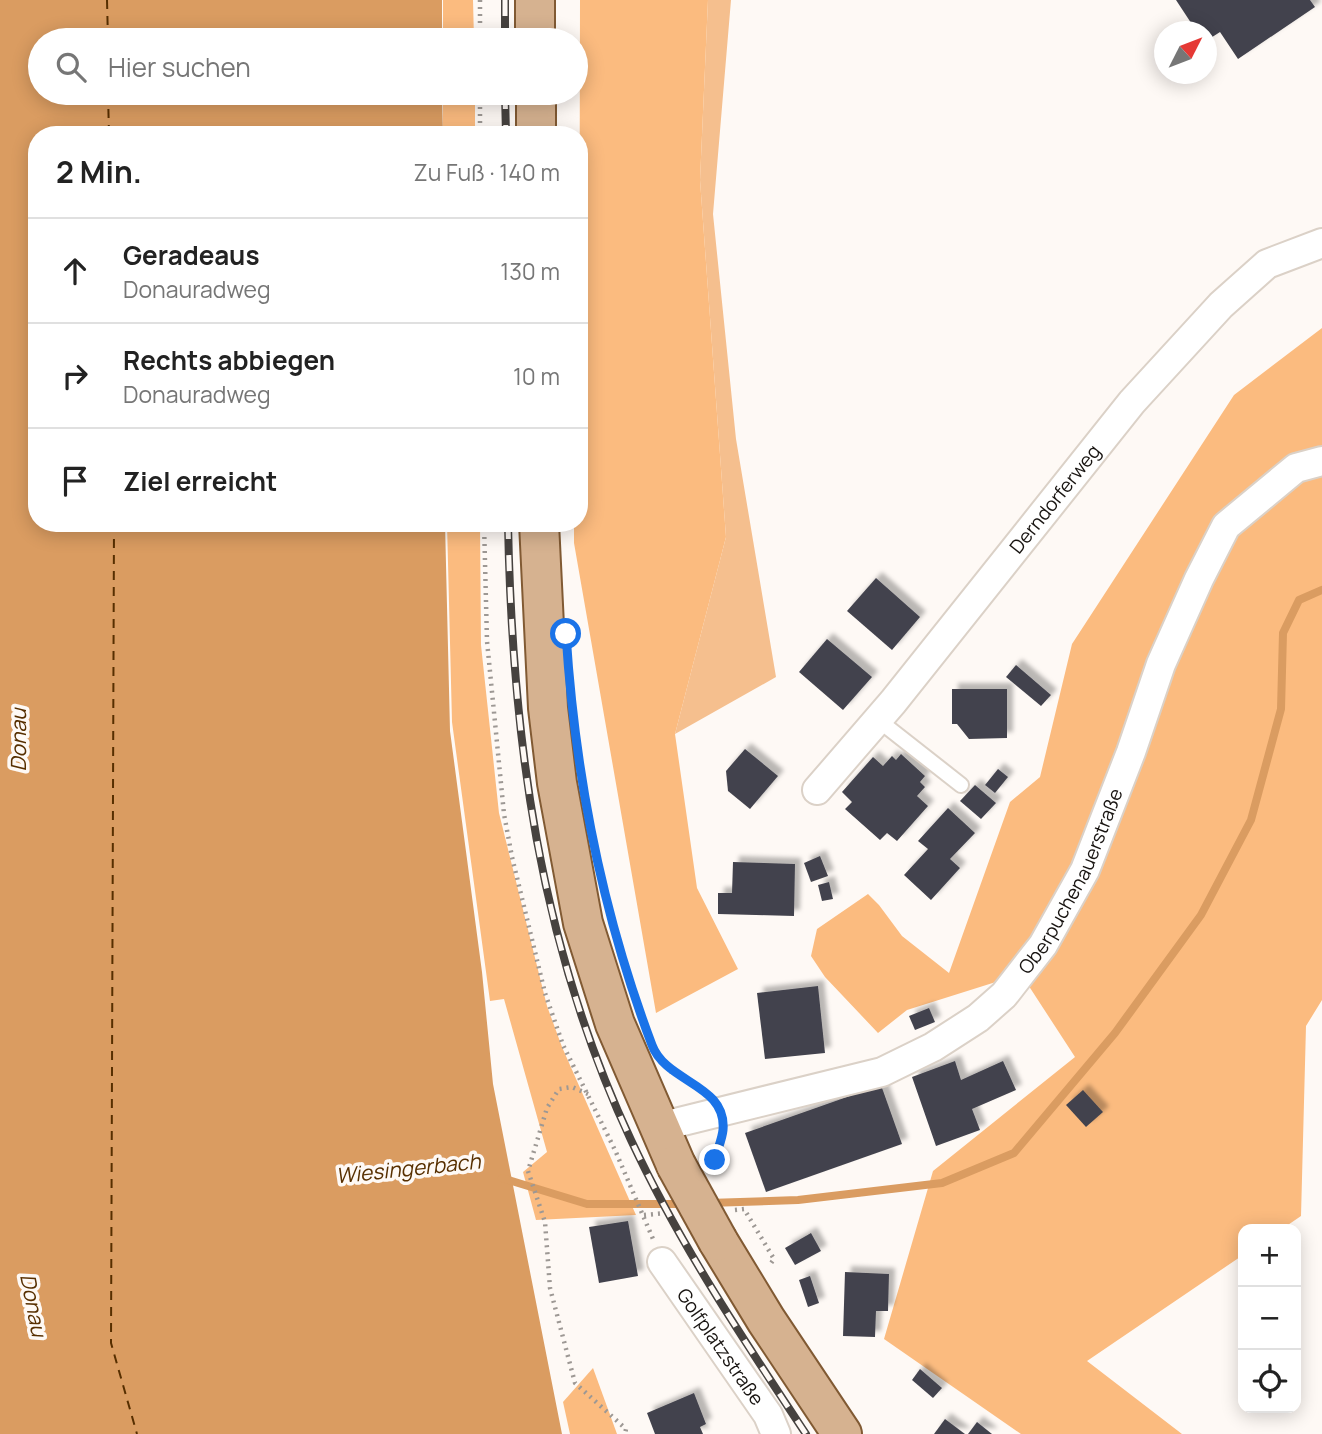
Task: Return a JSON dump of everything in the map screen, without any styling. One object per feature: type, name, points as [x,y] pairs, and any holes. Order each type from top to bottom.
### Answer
[{"type":"main road","points":[[535,0],[535,28]]},
{"type":"main road","points":[[536,105],[536,126]]},
{"type":"main road","points":[[539,532],[548,708],[557,783],[583,923],[615,1024],[676,1165],[718,1241],[766,1320],[842,1434]]},
{"type":"street","name":"Derndorferweg","points":[[817,790],[971,607],[1132,402],[1222,304],[1267,264],[1322,243]]},
{"type":"street","name":"Oberpuchenauerstraße","points":[[659,1127],[882,1072],[933,1047],[978,1018],[1004,995],[1042,945],[1086,870],[1161,664],[1226,526],[1296,468],[1322,461]]},
{"type":"street","name":"Golfplatzstraße","points":[[662,1262],[768,1415],[776,1434]]},
{"type":"lane","points":[[877,719],[961,785]]},
{"type":"path","points":[[480,0],[480,28]]},
{"type":"path","points":[[480,105],[480,126]]},
{"type":"path","points":[[484,532],[487,641],[504,814],[545,993],[563,1045],[589,1094],[644,1215]]},
{"type":"path","points":[[670,1070],[706,1092],[721,1113],[723,1127],[713,1170]]},
{"type":"path","points":[[589,1094],[572,1087],[559,1090],[547,1108],[528,1171],[545,1222],[550,1288],[575,1383],[626,1429],[625,1434]]},
{"type":"path","points":[[744,1209],[774,1259]]},
{"type":"shaded area","points":[[443,0],[473,0],[474,28],[443,28]]},
{"type":"shaded area","points":[[580,0],[708,0],[700,180],[726,537],[675,734],[697,888],[738,969],[656,1013],[574,543],[574,532],[588,532],[588,126],[580,126],[580,105],[588,105],[588,28],[580,28]]},
{"type":"shaded area","points":[[708,0],[731,0],[713,214],[736,439],[776,677],[675,734],[726,537],[700,180]]},
{"type":"shaded area","points":[[443,105],[475,105],[475,126],[443,126]]},
{"type":"shaded area","points":[[1322,328],[1322,1000],[1306,1026],[1301,1216],[1289,1224],[1238,1224],[1238,1258],[1087,1361],[1182,1434],[1021,1434],[884,1339],[933,1171],[1075,1057],[1021,974],[907,1010],[878,1033],[825,977],[811,956],[817,929],[868,894],[902,936],[949,973],[1010,802],[1040,777],[1072,644],[1234,395]]},
{"type":"shaded area","points":[[447,532],[480,532],[481,645],[499,813],[547,1006],[562,1047],[636,1215],[536,1220],[523,1172],[547,1152],[504,999],[490,1001],[452,722]]},
{"type":"shaded area","points":[[593,1368],[617,1434],[570,1434],[563,1402]]},
{"type":"water","name":"Donau","points":[[0,0],[442,0],[442,28],[28,28],[28,105],[442,105],[443,126],[28,126],[28,532],[445,532],[450,731],[482,972],[493,1084],[562,1434],[0,1434]]},
{"type":"building","points":[[1176,0],[1310,0],[1315,7],[1238,59],[1220,32],[1217,34],[1217,21],[1190,21]]},
{"type":"building","points":[[876,578],[920,617],[892,650],[847,611]]},
{"type":"building","points":[[827,639],[872,677],[843,710],[799,672]]},
{"type":"building","points":[[1016,665],[1051,695],[1041,706],[1006,677]]},
{"type":"building","points":[[952,689],[1007,689],[1007,738],[969,739],[957,724],[952,724]]},
{"type":"building","points":[[745,749],[778,776],[750,809],[728,791],[726,771]]},
{"type":"building","points":[[901,754],[925,776],[920,782],[925,787],[917,796],[928,806],[897,841],[887,833],[880,840],[845,809],[852,802],[842,792],[873,757],[883,766],[892,756],[896,760]]},
{"type":"building","points":[[998,769],[1008,777],[995,793],[985,785]]},
{"type":"building","points":[[975,785],[996,803],[981,819],[960,801]]},
{"type":"building","points":[[948,808],[975,833],[950,859],[960,868],[931,900],[904,875],[928,849],[918,841]]},
{"type":"building","points":[[820,856],[828,876],[811,882],[804,863]]},
{"type":"building","points":[[733,862],[795,864],[794,916],[718,914],[718,893],[732,893]]},
{"type":"building","points":[[829,882],[833,899],[822,901],[818,885]]},
{"type":"building","points":[[818,986],[825,1053],[765,1059],[757,993]]},
{"type":"building","points":[[929,1008],[935,1022],[915,1030],[909,1016]]},
{"type":"building","points":[[955,1061],[961,1080],[1003,1061],[1016,1090],[972,1109],[980,1130],[936,1146],[912,1077]]},
{"type":"building","points":[[881,1085],[902,1144],[766,1192],[745,1133]]},
{"type":"building","points":[[1083,1090],[1103,1112],[1086,1127],[1066,1105]]},
{"type":"building","points":[[628,1221],[638,1276],[599,1283],[589,1227]]},
{"type":"building","points":[[811,1233],[821,1251],[795,1265],[785,1248]]},
{"type":"building","points":[[845,1272],[889,1274],[888,1311],[876,1311],[875,1337],[843,1336]]},
{"type":"building","points":[[810,1276],[819,1303],[808,1307],[799,1280]]},
{"type":"building","points":[[920,1369],[942,1388],[933,1398],[912,1380]]},
{"type":"building","points":[[694,1393],[706,1424],[700,1427],[703,1434],[655,1434],[647,1413]]},
{"type":"building","points":[[945,1419],[965,1434],[934,1434]]},
{"type":"building","points":[[977,1422],[992,1434],[968,1434]]},
{"type":"waterway","points":[[708,1203],[798,1200],[942,1183],[1014,1153],[1115,1033],[1201,915],[1251,820],[1281,709],[1283,633],[1299,600],[1322,590]]},
{"type":"waterway","name":"Wiesingerbach","points":[[502,1178],[587,1204],[685,1204]]},
{"type":"ferry route","points":[[107,0],[108,28]]},
{"type":"ferry route","points":[[108,105],[109,126]]},
{"type":"ferry route","points":[[114,532],[111,1343],[137,1434]]},
{"type":"railway","points":[[505,0],[505,28]]},
{"type":"railway","points":[[505,105],[506,126]]},
{"type":"railway","points":[[508,532],[516,682],[524,761],[536,838],[574,991],[599,1066],[650,1178],[713,1290],[806,1434]]},
{"type":"route","points":[[566,634],[571,708],[581,778],[607,905],[653,1049],[660,1061],[670,1070],[706,1092],[721,1113],[723,1127],[715,1160]]}]
